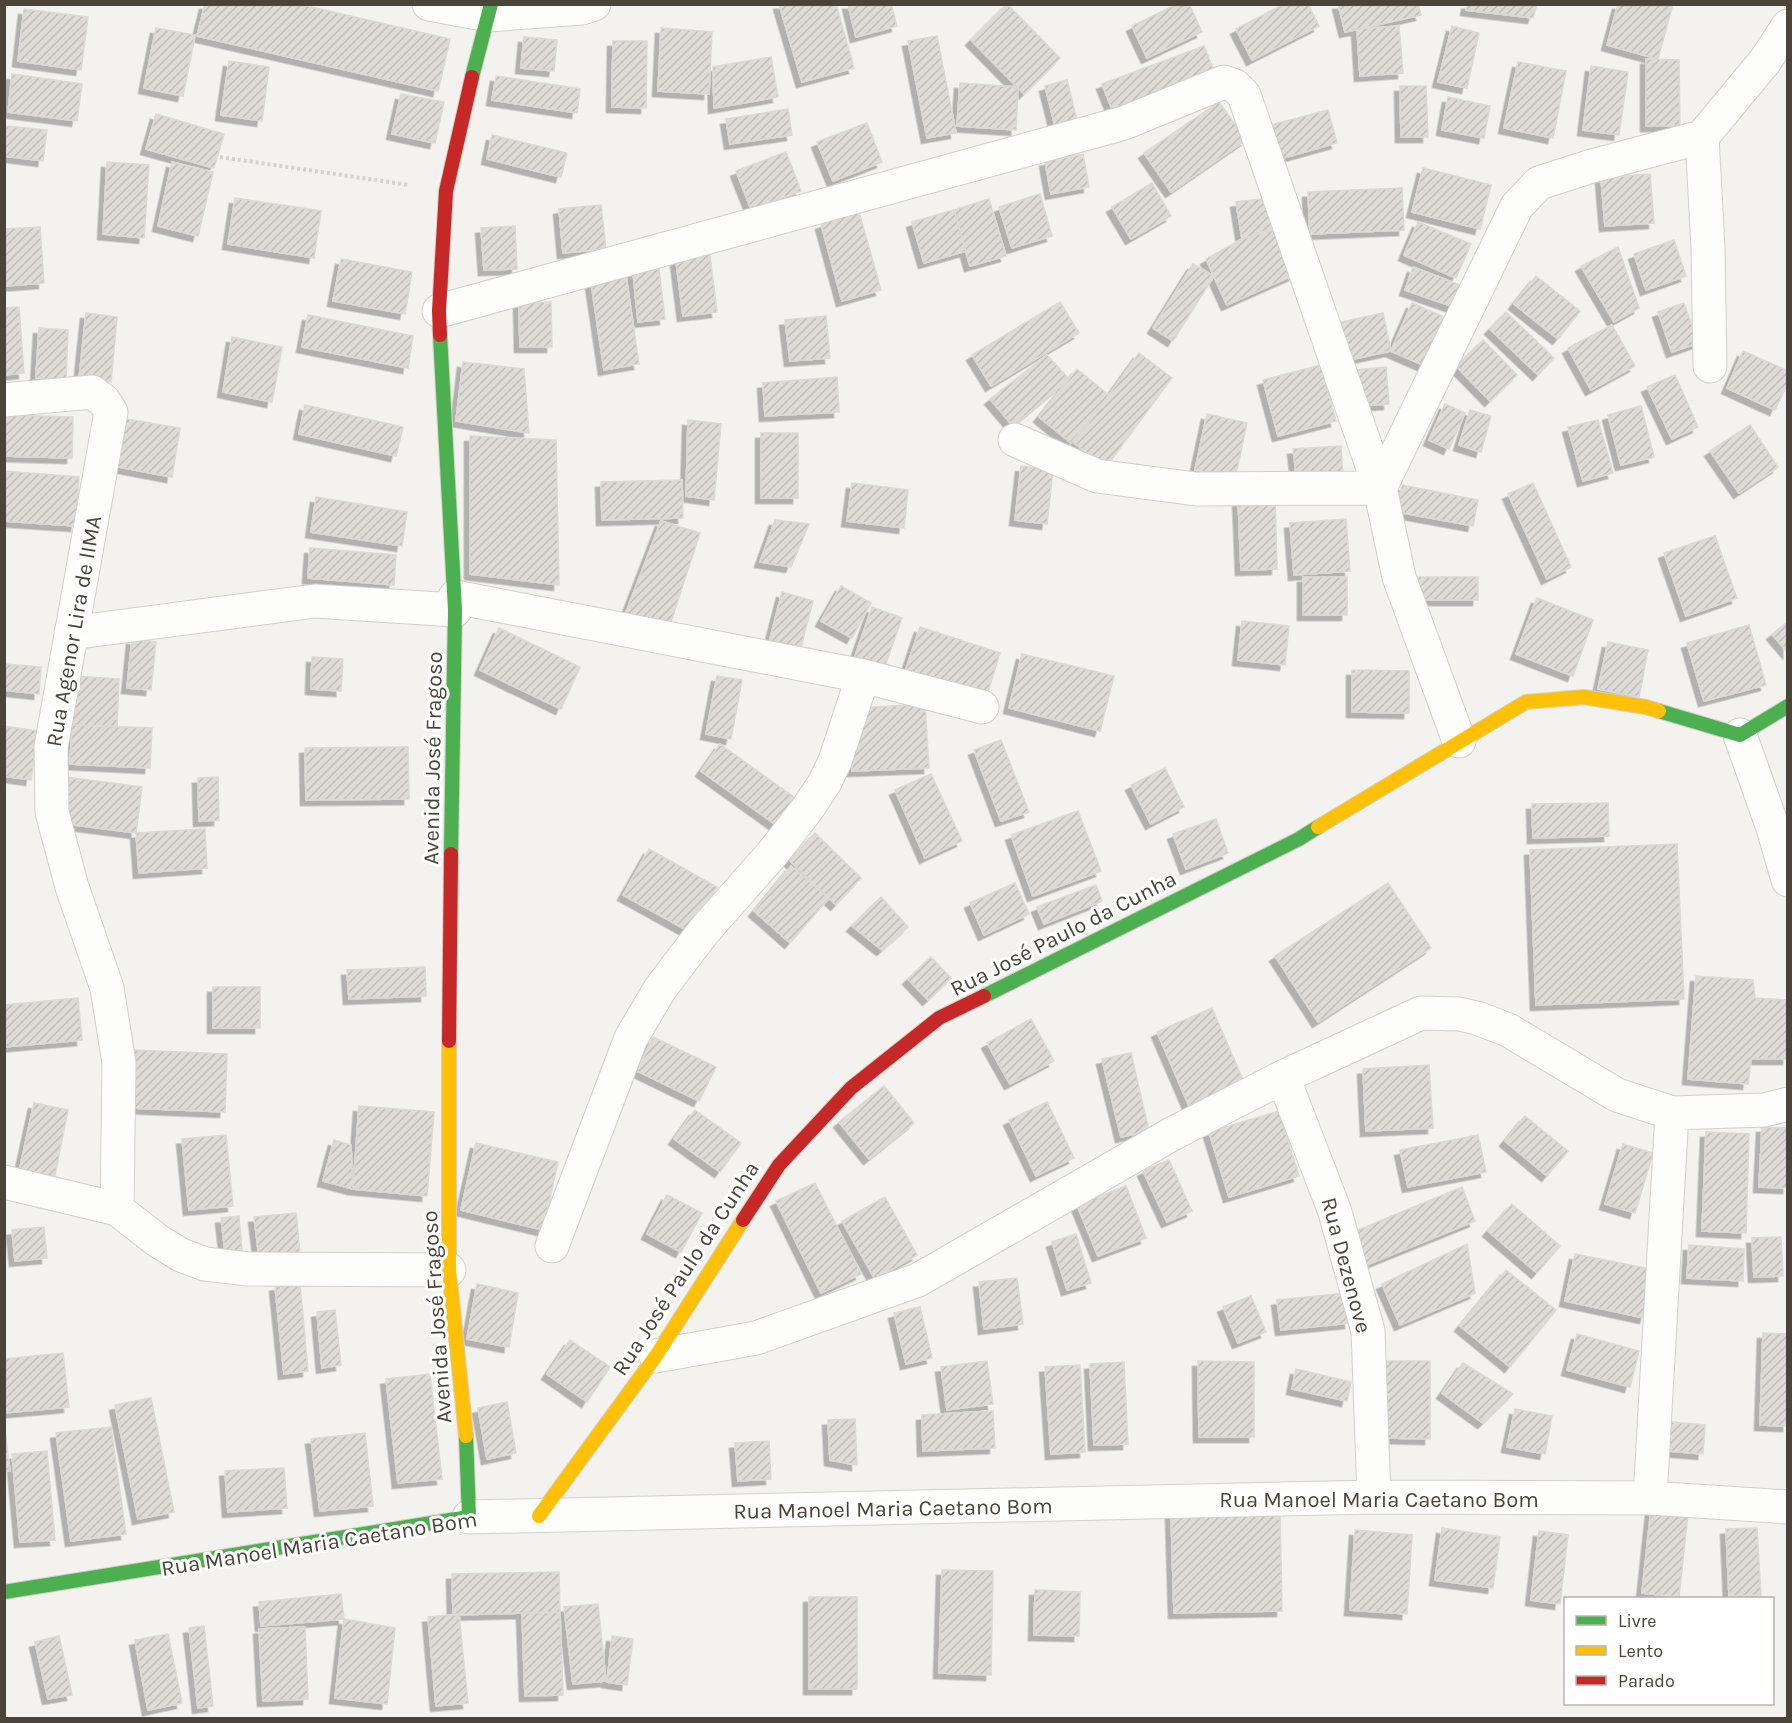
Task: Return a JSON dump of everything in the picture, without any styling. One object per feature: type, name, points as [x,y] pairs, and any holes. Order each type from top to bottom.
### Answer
[{"type":"street","points":[[429,4],[489,10],[582,8],[594,4]]},
{"type":"street","name":"Avenida José Fragoso","points":[[469,1517],[466,1447],[449,1270],[455,603],[439,311],[446,191],[466,99],[489,10]]},
{"type":"street","points":[[1380,488],[1517,206],[1539,183],[1592,166],[1702,137],[1765,61],[1788,26]]},
{"type":"street","points":[[439,311],[1124,123],[1224,82],[1234,86],[1244,95],[1380,488],[1399,577],[1459,741]]},
{"type":"street","points":[[1702,137],[1708,248],[1710,366]]},
{"type":"street","name":"Rua Agenor Lira de lIMA","points":[[4,400],[92,392],[104,401],[111,412],[51,747],[52,812],[72,887],[107,988],[119,1063],[117,1209]]},
{"type":"street","points":[[1015,440],[1097,476],[1196,489],[1380,488]]},
{"type":"street","points":[[71,633],[315,601],[455,603],[863,676],[982,707]]},
{"type":"street","points":[[552,1246],[631,1038],[660,989],[704,931],[772,854],[825,782],[835,761],[863,676]]},
{"type":"street","name":"Rua José Paulo da Cunha","points":[[539,1516],[656,1356],[779,1165],[851,1088],[939,1018],[1299,839],[1527,702],[1584,697],[1646,707],[1740,735]]},
{"type":"street","points":[[1788,706],[1740,735],[1773,828],[1788,880]]},
{"type":"street","points":[[656,1356],[756,1338],[918,1280],[1172,1134],[1283,1077],[1421,1012],[1459,1014],[1508,1030],[1617,1095],[1672,1113],[1765,1110],[1788,1104]]},
{"type":"street","name":"Rua Dezenove","points":[[1283,1077],[1335,1212],[1368,1331],[1374,1497]]},
{"type":"street","points":[[1650,1498],[1672,1113]]},
{"type":"street","points":[[4,1182],[117,1209],[158,1241],[181,1255],[205,1264],[249,1269],[449,1270]]},
{"type":"street","name":"Rua Manoel Maria Caetano Bom","points":[[4,1592],[469,1517],[1374,1497],[1650,1498],[1788,1507]]},
{"type":"path","points":[[220,157],[446,191]]},
{"type":"building","points":[[205,4],[299,4],[450,39],[438,91],[197,36]]},
{"type":"building","points":[[779,4],[836,4],[854,68],[802,82]]},
{"type":"building","points":[[848,4],[891,4],[897,26],[856,37]]},
{"type":"building","points":[[1007,4],[1060,58],[1024,94],[971,40]]},
{"type":"building","points":[[1177,4],[1189,4],[1202,32],[1147,58],[1132,26]]},
{"type":"building","points":[[1284,4],[1308,4],[1319,26],[1252,60],[1236,29]]},
{"type":"building","points":[[1338,4],[1418,4],[1421,15],[1345,32]]},
{"type":"building","points":[[1467,4],[1537,4],[1533,18],[1466,10]]},
{"type":"building","points":[[1618,4],[1673,4],[1658,59],[1607,45]]},
{"type":"building","points":[[24,9],[88,17],[81,70],[18,61]]},
{"type":"building","points":[[1399,26],[1403,73],[1360,76],[1357,29]]},
{"type":"building","points":[[1452,26],[1479,33],[1467,88],[1438,82]]},
{"type":"building","points":[[156,28],[195,35],[183,96],[144,88]]},
{"type":"building","points":[[661,28],[712,32],[709,94],[658,91]]},
{"type":"building","points":[[937,36],[956,133],[927,138],[908,41]]},
{"type":"building","points":[[524,37],[557,40],[554,71],[521,68]]},
{"type":"building","points":[[613,41],[647,41],[646,108],[612,107]]},
{"type":"building","points":[[1204,46],[1214,71],[1112,109],[1102,84]]},
{"type":"building","points":[[771,57],[778,97],[714,108],[713,67]]},
{"type":"building","points":[[1646,59],[1679,60],[1680,126],[1646,126]]},
{"type":"building","points":[[229,61],[269,67],[262,121],[221,115]]},
{"type":"building","points":[[1518,62],[1566,71],[1553,138],[1504,128]]},
{"type":"building","points":[[1591,66],[1628,72],[1619,135],[1583,130]]},
{"type":"building","points":[[12,74],[82,84],[77,121],[8,112]]},
{"type":"building","points":[[496,76],[580,89],[577,113],[492,100]]},
{"type":"building","points":[[1067,80],[1079,128],[1057,134],[1045,86]]},
{"type":"building","points":[[960,83],[1018,87],[1016,130],[957,126]]},
{"type":"building","points":[[1400,86],[1426,86],[1428,137],[1401,137]]},
{"type":"building","points":[[401,94],[444,102],[435,143],[392,134]]},
{"type":"building","points":[[1448,97],[1490,106],[1484,138],[1442,130]]},
{"type":"building","points":[[1219,102],[1246,140],[1171,192],[1144,153]]},
{"type":"building","points":[[788,109],[792,135],[730,144],[726,119]]},
{"type":"building","points":[[1328,110],[1337,143],[1276,160],[1267,126]]},
{"type":"building","points":[[156,114],[224,134],[214,168],[146,149]]},
{"type":"building","points":[[867,123],[882,162],[833,181],[817,142]]},
{"type":"building","points":[[6,126],[47,130],[43,161],[4,156]]},
{"type":"building","points":[[492,135],[567,153],[561,177],[487,159]]},
{"type":"building","points":[[786,152],[801,191],[751,209],[736,171]]},
{"type":"building","points":[[1083,154],[1089,187],[1051,194],[1045,161]]},
{"type":"building","points":[[107,162],[149,165],[144,238],[103,234]]},
{"type":"building","points":[[172,162],[213,172],[198,236],[158,226]]},
{"type":"building","points":[[1423,168],[1491,185],[1480,229],[1412,212]]},
{"type":"building","points":[[1650,174],[1654,223],[1605,226],[1601,178]]},
{"type":"building","points":[[1152,183],[1171,216],[1131,239],[1112,207]]},
{"type":"building","points":[[1402,188],[1404,230],[1310,234],[1308,192]]},
{"type":"building","points":[[1040,194],[1052,236],[1012,248],[999,207]]},
{"type":"building","points":[[235,198],[321,211],[314,258],[228,244]]},
{"type":"building","points":[[1268,198],[1271,229],[1242,239],[1236,202]]},
{"type":"building","points":[[989,199],[1006,256],[970,266],[954,210]]},
{"type":"building","points":[[601,205],[606,249],[563,253],[559,209]]},
{"type":"building","points":[[954,210],[966,251],[924,263],[912,222]]},
{"type":"building","points":[[859,212],[881,290],[842,301],[821,224]]},
{"type":"building","points":[[1418,222],[1471,244],[1456,278],[1404,255]]},
{"type":"building","points":[[515,226],[517,269],[484,270],[481,228]]},
{"type":"building","points":[[40,227],[44,283],[5,286],[4,229]]},
{"type":"building","points":[[1274,230],[1294,275],[1227,305],[1206,259],[1242,239]]},
{"type":"building","points":[[1674,240],[1686,276],[1646,290],[1634,254]]},
{"type":"building","points":[[1618,247],[1639,308],[1614,322],[1581,266]]},
{"type":"building","points":[[709,248],[717,312],[683,316],[675,253]]},
{"type":"building","points":[[341,259],[412,272],[405,314],[333,301]]},
{"type":"building","points":[[1193,264],[1214,276],[1173,341],[1153,328]]},
{"type":"building","points":[[1413,267],[1465,287],[1457,308],[1405,290]]},
{"type":"building","points":[[659,269],[665,319],[638,322],[633,272]]},
{"type":"building","points":[[626,276],[639,364],[604,370],[591,282]]},
{"type":"building","points":[[1536,276],[1580,311],[1558,339],[1514,304]]},
{"type":"building","points":[[551,302],[552,347],[520,347],[519,303]]},
{"type":"building","points":[[1060,302],[1079,333],[991,386],[972,355]]},
{"type":"building","points":[[1412,303],[1444,317],[1423,365],[1391,351]]},
{"type":"building","points":[[1684,303],[1698,343],[1672,352],[1658,312]]},
{"type":"building","points":[[19,307],[24,373],[4,375],[4,308]]},
{"type":"building","points":[[1506,312],[1554,358],[1538,375],[1490,329]]},
{"type":"building","points":[[86,313],[117,317],[111,382],[79,379]]},
{"type":"building","points":[[1383,313],[1391,351],[1344,361],[1337,323]]},
{"type":"building","points":[[308,315],[413,336],[408,368],[302,347]]},
{"type":"building","points":[[826,316],[830,358],[790,361],[785,320]]},
{"type":"building","points":[[1612,325],[1635,366],[1591,390],[1568,348]]},
{"type":"building","points":[[39,328],[68,330],[66,380],[36,378]]},
{"type":"building","points":[[232,337],[282,347],[272,402],[223,392]]},
{"type":"building","points":[[1483,340],[1517,375],[1490,401],[1456,366]]},
{"type":"building","points":[[1743,351],[1788,371],[1788,383],[1775,410],[1727,388]]},
{"type":"building","points":[[1139,353],[1172,378],[1106,467],[1074,443]]},
{"type":"building","points":[[1047,355],[1069,379],[1013,426],[990,399]]},
{"type":"building","points":[[463,362],[524,369],[529,433],[456,421]]},
{"type":"building","points":[[1321,365],[1336,421],[1278,436],[1263,380]]},
{"type":"building","points":[[1386,367],[1389,404],[1358,406],[1355,370]]},
{"type":"building","points":[[1077,369],[1109,395],[1071,443],[1039,417]]},
{"type":"building","points":[[1675,375],[1698,427],[1672,439],[1647,387]]},
{"type":"building","points":[[837,377],[839,412],[765,416],[763,383]]},
{"type":"building","points":[[1445,404],[1465,413],[1449,449],[1429,440]]},
{"type":"building","points":[[305,405],[403,427],[396,456],[299,434]]},
{"type":"building","points":[[1641,406],[1654,457],[1621,465],[1608,415]]},
{"type":"building","points":[[1470,410],[1491,416],[1481,452],[1459,445]]},
{"type":"building","points":[[1207,414],[1247,423],[1235,479],[1195,470]]},
{"type":"building","points":[[4,415],[73,417],[72,458],[4,456]]},
{"type":"building","points":[[121,418],[180,428],[172,477],[113,466]]},
{"type":"building","points":[[688,420],[721,424],[714,500],[686,496]]},
{"type":"building","points":[[1598,420],[1613,473],[1583,481],[1568,427]]},
{"type":"building","points":[[1750,425],[1778,467],[1739,493],[1710,451]]},
{"type":"building","points":[[761,433],[798,433],[798,498],[761,498]]},
{"type":"building","points":[[470,436],[556,440],[559,585],[470,574]]},
{"type":"building","points":[[1341,446],[1343,477],[1297,481],[1293,449]]},
{"type":"building","points":[[1021,466],[1053,470],[1047,524],[1015,520]]},
{"type":"building","points":[[4,471],[79,477],[76,526],[4,521]]},
{"type":"building","points":[[682,480],[683,518],[602,520],[601,482]]},
{"type":"building","points":[[852,483],[908,490],[904,528],[847,521]]},
{"type":"building","points":[[1533,483],[1571,567],[1547,579],[1508,494]]},
{"type":"building","points":[[1402,485],[1478,500],[1473,526],[1397,512]]},
{"type":"building","points":[[1275,496],[1277,569],[1241,570],[1238,498]]},
{"type":"building","points":[[316,497],[407,512],[402,546],[311,532]]},
{"type":"building","points":[[1346,519],[1350,571],[1294,575],[1290,523]]},
{"type":"building","points":[[775,520],[809,524],[791,567],[760,562]]},
{"type":"building","points":[[661,521],[700,533],[670,625],[623,620]]},
{"type":"building","points":[[1715,536],[1737,598],[1686,616],[1664,553]]},
{"type":"building","points":[[310,548],[396,555],[394,585],[308,578]]},
{"type":"building","points":[[1303,577],[1347,577],[1347,615],[1303,615]]},
{"type":"building","points":[[1418,577],[1478,577],[1478,600],[1417,600]]},
{"type":"building","points":[[841,586],[871,603],[852,638],[821,621]]},
{"type":"building","points":[[782,592],[813,601],[800,651],[769,643]]},
{"type":"building","points":[[1537,598],[1593,620],[1573,676],[1516,654]]},
{"type":"building","points":[[872,607],[902,618],[884,669],[854,659]]},
{"type":"building","points":[[1242,621],[1289,626],[1285,665],[1238,660]]},
{"type":"building","points":[[1788,622],[1788,653],[1772,634]]},
{"type":"building","points":[[1749,625],[1766,685],[1704,701],[1687,643]]},
{"type":"building","points":[[920,627],[1000,653],[986,698],[905,672]]},
{"type":"building","points":[[499,628],[580,667],[561,709],[480,670]]},
{"type":"building","points":[[132,639],[156,642],[151,690],[127,688]]},
{"type":"building","points":[[1608,642],[1648,650],[1639,697],[1598,689]]},
{"type":"building","points":[[1022,654],[1114,676],[1100,731],[1009,708]]},
{"type":"building","points":[[312,657],[343,659],[341,691],[311,689]]},
{"type":"building","points":[[4,664],[41,667],[39,694],[4,690]]},
{"type":"building","points":[[1352,670],[1409,671],[1409,713],[1352,712]]},
{"type":"building","points":[[73,676],[119,679],[117,727],[72,725]]},
{"type":"building","points":[[717,676],[742,680],[731,739],[706,734]]},
{"type":"building","points":[[925,704],[929,768],[852,771],[857,708]]},
{"type":"building","points":[[72,725],[152,728],[150,768],[70,764]]},
{"type":"building","points":[[4,726],[38,731],[31,780],[4,776]]},
{"type":"building","points":[[1001,740],[1029,812],[1001,821],[974,750]]},
{"type":"building","points":[[720,744],[795,798],[776,825],[701,771]]},
{"type":"building","points":[[408,747],[409,799],[306,800],[305,748]]},
{"type":"building","points":[[1165,768],[1184,807],[1151,824],[1131,785]]},
{"type":"building","points":[[931,774],[962,841],[925,858],[895,790]]},
{"type":"building","points":[[65,777],[142,787],[136,833],[60,823]]},
{"type":"building","points":[[218,777],[219,820],[199,821],[198,778]]},
{"type":"building","points":[[1608,803],[1609,836],[1533,838],[1532,804]]},
{"type":"building","points":[[1078,811],[1101,871],[1033,896],[1011,835]]},
{"type":"building","points":[[1216,819],[1228,853],[1186,869],[1173,834]]},
{"type":"building","points":[[205,829],[207,868],[139,873],[136,833]]},
{"type":"building","points":[[815,833],[861,878],[836,905],[789,860]]},
{"type":"building","points":[[1677,844],[1684,999],[1536,1005],[1530,850]]},
{"type":"building","points":[[649,849],[717,887],[692,933],[623,895]]},
{"type":"building","points":[[791,866],[829,898],[790,943],[754,911]]},
{"type":"building","points":[[1015,883],[1029,914],[984,935],[970,903]]},
{"type":"building","points":[[1388,883],[1431,948],[1318,1022],[1275,956]]},
{"type":"building","points":[[1096,885],[1102,901],[1044,924],[1037,907]]},
{"type":"building","points":[[881,897],[908,927],[882,950],[852,926]]},
{"type":"building","points":[[931,957],[951,978],[928,1000],[908,979]]},
{"type":"building","points":[[425,967],[426,996],[349,999],[347,970]]},
{"type":"building","points":[[1696,976],[1753,980],[1755,998],[1788,1000],[1788,1059],[1751,1059],[1748,1084],[1688,1079]]},
{"type":"building","points":[[213,987],[260,987],[260,1028],[213,1028]]},
{"type":"building","points":[[78,998],[82,1040],[4,1047],[4,1005]]},
{"type":"building","points":[[1212,1008],[1244,1082],[1189,1106],[1157,1032]]},
{"type":"building","points":[[1031,1019],[1054,1061],[1010,1084],[987,1043]]},
{"type":"building","points":[[653,1037],[716,1067],[699,1101],[637,1071]]},
{"type":"building","points":[[133,1050],[227,1054],[225,1112],[131,1108]]},
{"type":"building","points":[[1131,1053],[1149,1131],[1121,1137],[1102,1059]]},
{"type":"building","points":[[1429,1065],[1433,1128],[1366,1131],[1363,1069]]},
{"type":"building","points":[[884,1086],[914,1123],[869,1159],[839,1122]]},
{"type":"building","points":[[1047,1102],[1074,1158],[1036,1176],[1009,1120]]},
{"type":"building","points":[[34,1103],[68,1110],[54,1180],[19,1172]]},
{"type":"building","points":[[359,1106],[434,1112],[427,1196],[353,1189]]},
{"type":"building","points":[[695,1110],[741,1143],[720,1172],[674,1139]]},
{"type":"building","points":[[1279,1111],[1299,1176],[1229,1197],[1209,1132]]},
{"type":"building","points":[[1525,1116],[1568,1151],[1547,1176],[1505,1141]]},
{"type":"building","points":[[1762,1127],[1788,1128],[1788,1188],[1759,1187]]},
{"type":"building","points":[[1706,1132],[1749,1134],[1746,1233],[1702,1231]]},
{"type":"building","points":[[226,1135],[233,1206],[189,1210],[182,1139]]},
{"type":"building","points":[[1478,1135],[1486,1172],[1408,1187],[1400,1150]]},
{"type":"building","points":[[334,1140],[351,1145],[353,1189],[323,1181]]},
{"type":"building","points":[[476,1143],[558,1162],[543,1230],[461,1210]]},
{"type":"building","points":[[1623,1144],[1653,1153],[1635,1213],[1605,1204]]},
{"type":"building","points":[[1169,1160],[1192,1211],[1167,1222],[1143,1171]]},
{"type":"building","points":[[815,1183],[861,1274],[821,1293],[776,1201]]},
{"type":"building","points":[[1126,1186],[1146,1238],[1098,1256],[1077,1205]]},
{"type":"building","points":[[1462,1187],[1475,1221],[1364,1266],[1351,1233]]},
{"type":"building","points":[[667,1195],[702,1213],[681,1252],[647,1234]]},
{"type":"building","points":[[885,1197],[917,1255],[875,1279],[842,1221]]},
{"type":"building","points":[[1512,1204],[1560,1246],[1537,1273],[1488,1231]]},
{"type":"building","points":[[296,1213],[300,1253],[259,1257],[254,1217]]},
{"type":"building","points":[[239,1216],[242,1251],[225,1252],[221,1218]]},
{"type":"building","points":[[44,1227],[47,1258],[15,1261],[12,1230]]},
{"type":"building","points":[[1076,1234],[1091,1283],[1067,1290],[1052,1242]]},
{"type":"building","points":[[1781,1237],[1783,1276],[1754,1277],[1752,1238]]},
{"type":"building","points":[[1467,1244],[1475,1293],[1400,1325],[1382,1284]]},
{"type":"building","points":[[1689,1245],[1744,1249],[1743,1281],[1687,1278]]},
{"type":"building","points":[[1575,1254],[1655,1270],[1645,1318],[1565,1301]]},
{"type":"building","points":[[1506,1270],[1556,1310],[1510,1367],[1460,1326]]},
{"type":"building","points":[[1017,1278],[1023,1324],[984,1329],[979,1282]]},
{"type":"building","points":[[300,1283],[308,1371],[284,1374],[275,1286]]},
{"type":"building","points":[[477,1284],[518,1293],[509,1347],[467,1339]]},
{"type":"building","points":[[1347,1293],[1350,1323],[1281,1330],[1277,1300]]},
{"type":"building","points":[[1251,1296],[1266,1332],[1238,1343],[1223,1307]]},
{"type":"building","points":[[920,1307],[932,1358],[906,1364],[894,1313]]},
{"type":"building","points":[[335,1310],[341,1365],[322,1368],[317,1312]]},
{"type":"building","points":[[1763,1333],[1788,1334],[1788,1426],[1760,1425]]},
{"type":"building","points":[[1577,1334],[1639,1351],[1630,1387],[1567,1370]]},
{"type":"building","points":[[570,1340],[610,1367],[587,1402],[547,1374]]},
{"type":"building","points":[[63,1353],[69,1407],[4,1413],[4,1359]]},
{"type":"building","points":[[987,1361],[993,1404],[947,1410],[941,1367]]},
{"type":"building","points":[[1198,1361],[1254,1362],[1254,1437],[1199,1437]]},
{"type":"building","points":[[1386,1361],[1430,1361],[1430,1439],[1386,1438]]},
{"type":"building","points":[[1124,1362],[1128,1444],[1094,1445],[1090,1364]]},
{"type":"building","points":[[1463,1363],[1513,1394],[1483,1423],[1442,1393]]},
{"type":"building","points":[[1080,1365],[1085,1452],[1051,1454],[1045,1367]]},
{"type":"building","points":[[1296,1369],[1351,1382],[1347,1401],[1292,1389]]},
{"type":"building","points":[[430,1374],[442,1479],[398,1483],[386,1379]]},
{"type":"building","points":[[151,1398],[174,1512],[138,1519],[115,1405]]},
{"type":"building","points":[[507,1402],[516,1453],[487,1459],[478,1408]]},
{"type":"building","points":[[1515,1409],[1552,1416],[1545,1454],[1507,1447]]},
{"type":"building","points":[[993,1411],[995,1448],[923,1451],[922,1415]]},
{"type":"building","points":[[855,1419],[857,1465],[830,1460],[828,1420]]},
{"type":"building","points":[[4,1421],[10,1471],[4,1471]]},
{"type":"building","points":[[1671,1422],[1705,1425],[1703,1454],[1669,1451]]},
{"type":"building","points":[[111,1427],[126,1534],[71,1541],[56,1433]]},
{"type":"building","points":[[365,1433],[373,1506],[320,1511],[311,1439]]},
{"type":"building","points":[[769,1441],[771,1479],[738,1481],[735,1443]]},
{"type":"building","points":[[47,1451],[55,1540],[20,1542],[12,1454]]},
{"type":"building","points":[[284,1468],[287,1508],[228,1512],[225,1471]]},
{"type":"building","points":[[1651,1509],[1688,1514],[1679,1597],[1642,1593]]},
{"type":"building","points":[[1280,1510],[1282,1611],[1174,1613],[1171,1512]]},
{"type":"building","points":[[1442,1528],[1500,1537],[1493,1588],[1435,1580]]},
{"type":"building","points":[[1757,1528],[1761,1595],[1729,1596],[1726,1529]]},
{"type":"building","points":[[1355,1530],[1412,1535],[1407,1614],[1350,1610]]},
{"type":"building","points":[[1539,1531],[1568,1535],[1560,1604],[1531,1600]]},
{"type":"building","points":[[942,1570],[993,1571],[991,1675],[939,1673]]},
{"type":"building","points":[[559,1572],[560,1612],[453,1615],[452,1574]]},
{"type":"building","points":[[1035,1590],[1080,1592],[1079,1636],[1034,1635]]},
{"type":"building","points":[[341,1594],[344,1619],[261,1626],[259,1602]]},
{"type":"building","points":[[809,1597],[857,1597],[857,1689],[809,1689]]},
{"type":"building","points":[[598,1604],[606,1681],[573,1684],[564,1607]]},
{"type":"building","points":[[560,1612],[563,1695],[525,1696],[522,1613]]},
{"type":"building","points":[[459,1614],[468,1703],[436,1706],[428,1617]]},
{"type":"building","points":[[344,1619],[395,1628],[387,1704],[335,1698]]},
{"type":"building","points":[[204,1626],[213,1706],[198,1708],[189,1628]]},
{"type":"building","points":[[305,1627],[308,1699],[263,1701],[259,1629]]},
{"type":"building","points":[[168,1634],[182,1703],[148,1710],[135,1640]]},
{"type":"building","points":[[59,1636],[72,1695],[48,1699],[35,1642]]},
{"type":"building","points":[[612,1636],[633,1639],[627,1685],[607,1682]]},
{"type":"traffic: fast","points":[[472,77],[491,4]]},
{"type":"traffic: fast","points":[[440,335],[455,610],[451,854]]},
{"type":"traffic: fast","points":[[1659,711],[1740,735],[1788,706]]},
{"type":"traffic: fast","points":[[984,996],[1299,839],[1318,827]]},
{"type":"traffic: fast","points":[[4,1592],[469,1517],[466,1436]]},
{"type":"traffic: slow","points":[[1318,827],[1526,702],[1584,697],[1659,711]]},
{"type":"traffic: slow","points":[[449,1041],[449,1270],[466,1436]]},
{"type":"traffic: slow","points":[[539,1516],[656,1356],[743,1220]]},
{"type":"traffic: jam","points":[[440,335],[439,311],[446,191],[472,77]]},
{"type":"traffic: jam","points":[[449,1041],[451,854]]},
{"type":"traffic: jam","points":[[743,1220],[779,1165],[851,1088],[939,1018],[984,996]]}]
